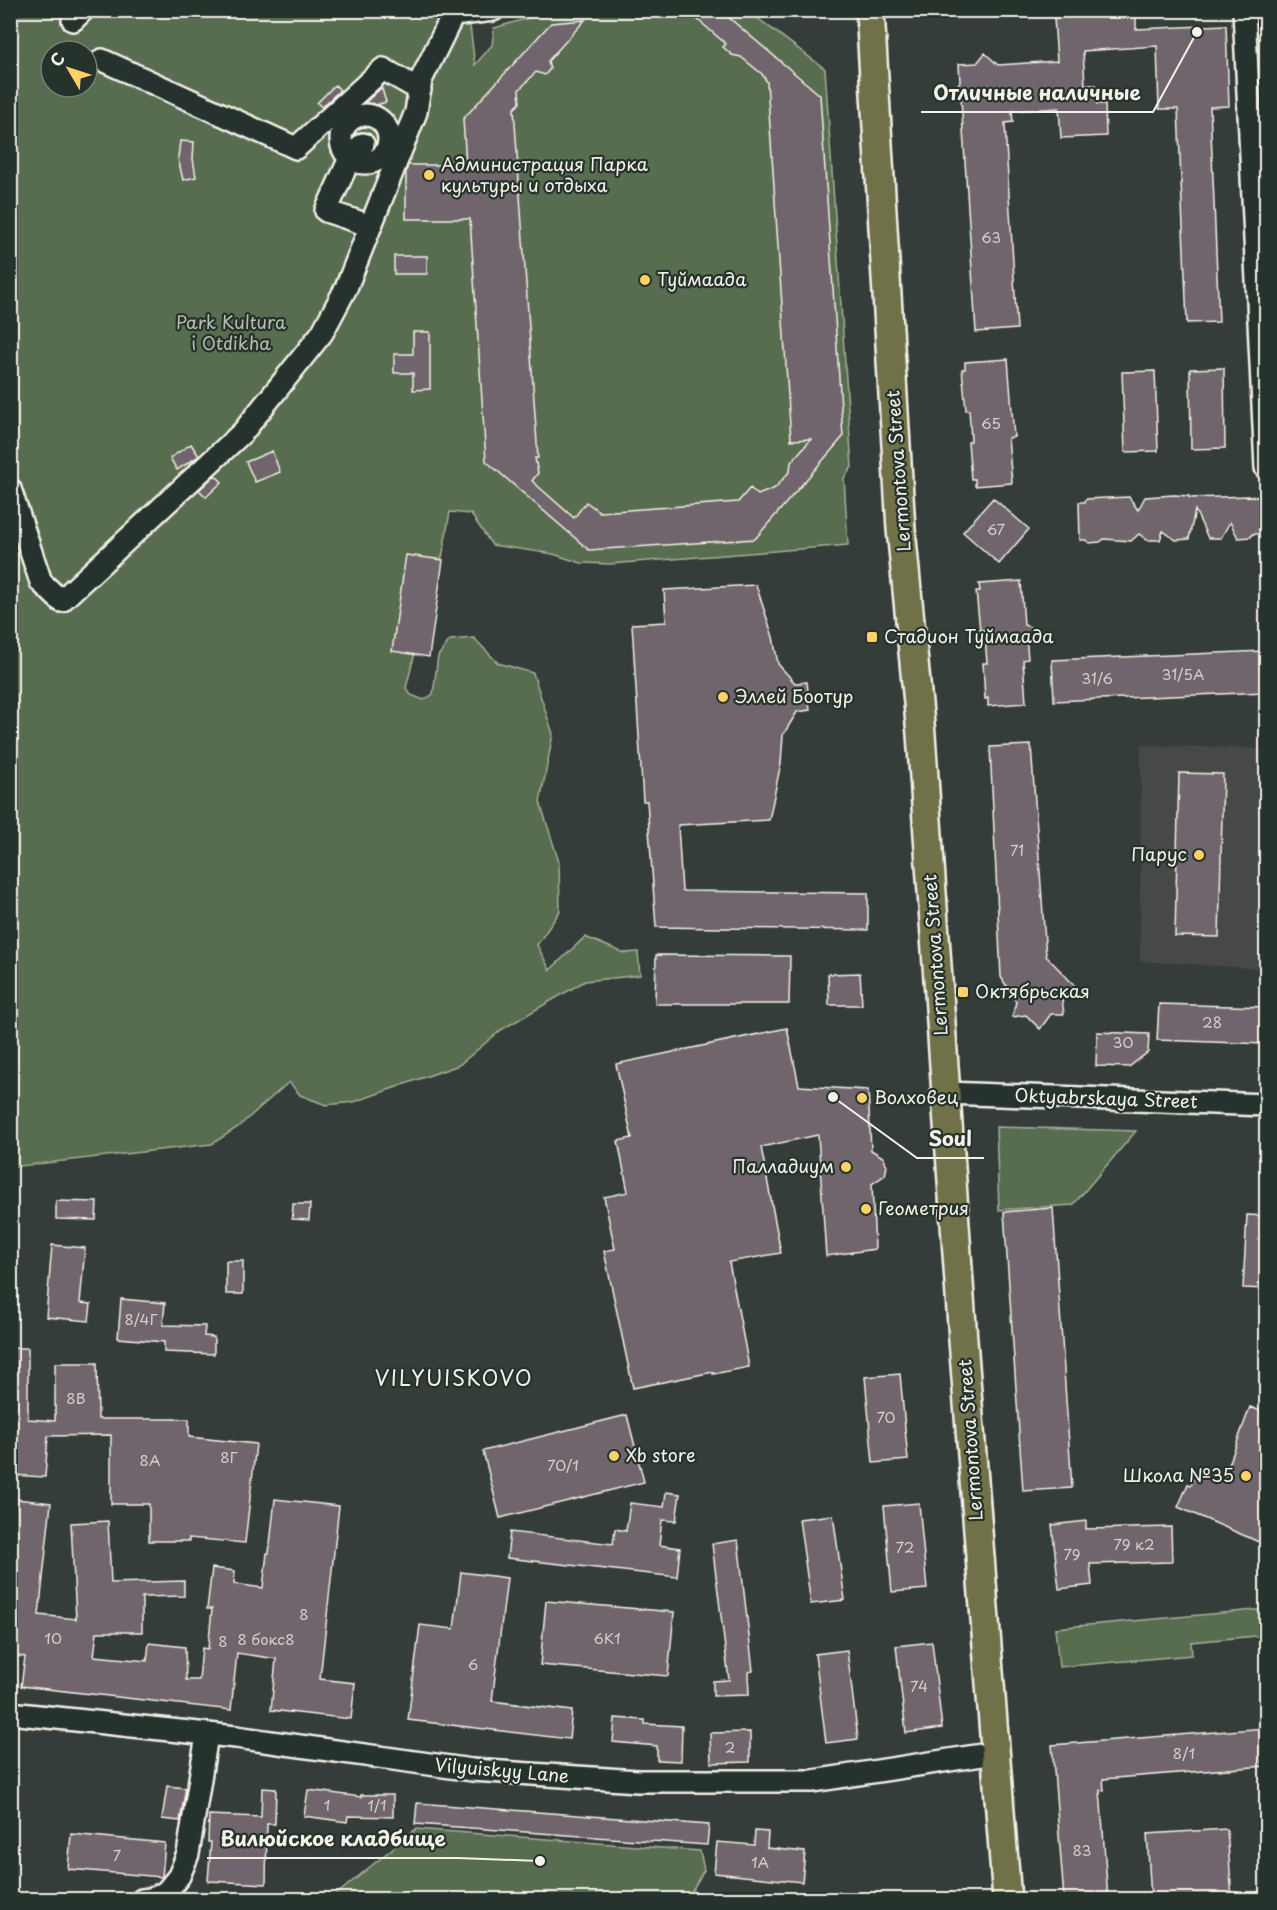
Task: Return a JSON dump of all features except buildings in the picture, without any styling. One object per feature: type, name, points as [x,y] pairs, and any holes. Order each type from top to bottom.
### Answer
[{"type":"main road","name":"Lermontova Street","points":[[870,10],[902,530],[921,734],[1007,1899]]},
{"type":"street","points":[[73,10],[73,20],[83,10]]},
{"type":"street","points":[[10,489],[41,582],[61,601],[243,432],[322,333],[346,288],[414,118],[421,80],[453,15],[492,10]]},
{"type":"street","points":[[1244,10],[1266,468]]},
{"type":"street","points":[[102,60],[296,148],[383,69],[420,90]]},
{"type":"street","points":[[371,226],[326,211],[364,139],[414,118]]},
{"type":"street","name":"Oktyabrskaya Street","points":[[946,1094],[1266,1105]]},
{"type":"street","name":"Vilyuiskyy Lane","points":[[10,1713],[207,1735],[472,1770],[638,1782],[813,1781],[995,1753]]},
{"type":"street","points":[[142,1899],[151,1899],[166,1892],[179,1876],[188,1854],[207,1735]]},
{"type":"shaded area","points":[[1141,745],[1266,749],[1266,969],[1140,961]]},
{"type":"green space","name":"Park Kultura i Otdikha","points":[[10,11],[468,11],[475,65],[492,45],[494,28],[553,11],[748,11],[825,69],[852,467],[844,478],[848,545],[610,564],[581,563],[553,554],[492,545],[471,514],[450,512],[442,558],[438,562],[406,688],[411,695],[424,700],[433,694],[438,656],[450,640],[474,638],[498,663],[533,673],[553,734],[540,802],[559,862],[560,911],[537,945],[550,970],[585,937],[624,953],[638,952],[640,975],[585,981],[501,1030],[459,1065],[354,1102],[326,1105],[300,1095],[289,1082],[238,1127],[212,1144],[11,1167]]},
{"type":"green space","points":[[996,1127],[1136,1131],[1073,1205],[999,1210]]},
{"type":"green space","points":[[1266,1609],[1266,1635],[1191,1642],[1192,1655],[1059,1667],[1055,1628]]},
{"type":"green space","points":[[416,1829],[700,1851],[704,1870],[687,1899],[331,1899]]},
{"type":"place","name":"Отличные наличные","points":[[1197,32]]},
{"type":"place","name":"Администрация Парка культуры и отдыха","points":[[429,175]]},
{"type":"place","name":"Туймаада","points":[[645,280]]},
{"type":"place","name":"Стадион Туймаада","points":[[872,637]]},
{"type":"place","name":"Эллей Боотур","points":[[723,697]]},
{"type":"place","name":"Парус","points":[[1199,855]]},
{"type":"place","name":"Октябрьская","points":[[963,992]]},
{"type":"place","name":"Soul","points":[[833,1097]]},
{"type":"place","name":"Волховец","points":[[862,1098]]},
{"type":"place","name":"Палладиум","points":[[846,1167]]},
{"type":"place","name":"Геометрия","points":[[866,1209]]},
{"type":"place","name":"Xb store","points":[[614,1456]]},
{"type":"place","name":"Школа №35","points":[[1246,1476]]},
{"type":"place","name":"Вилюйское кладбище","points":[[540,1861]]},
{"type":"district","name":"VILYUISKOVO","points":[[454,1379]]}]
